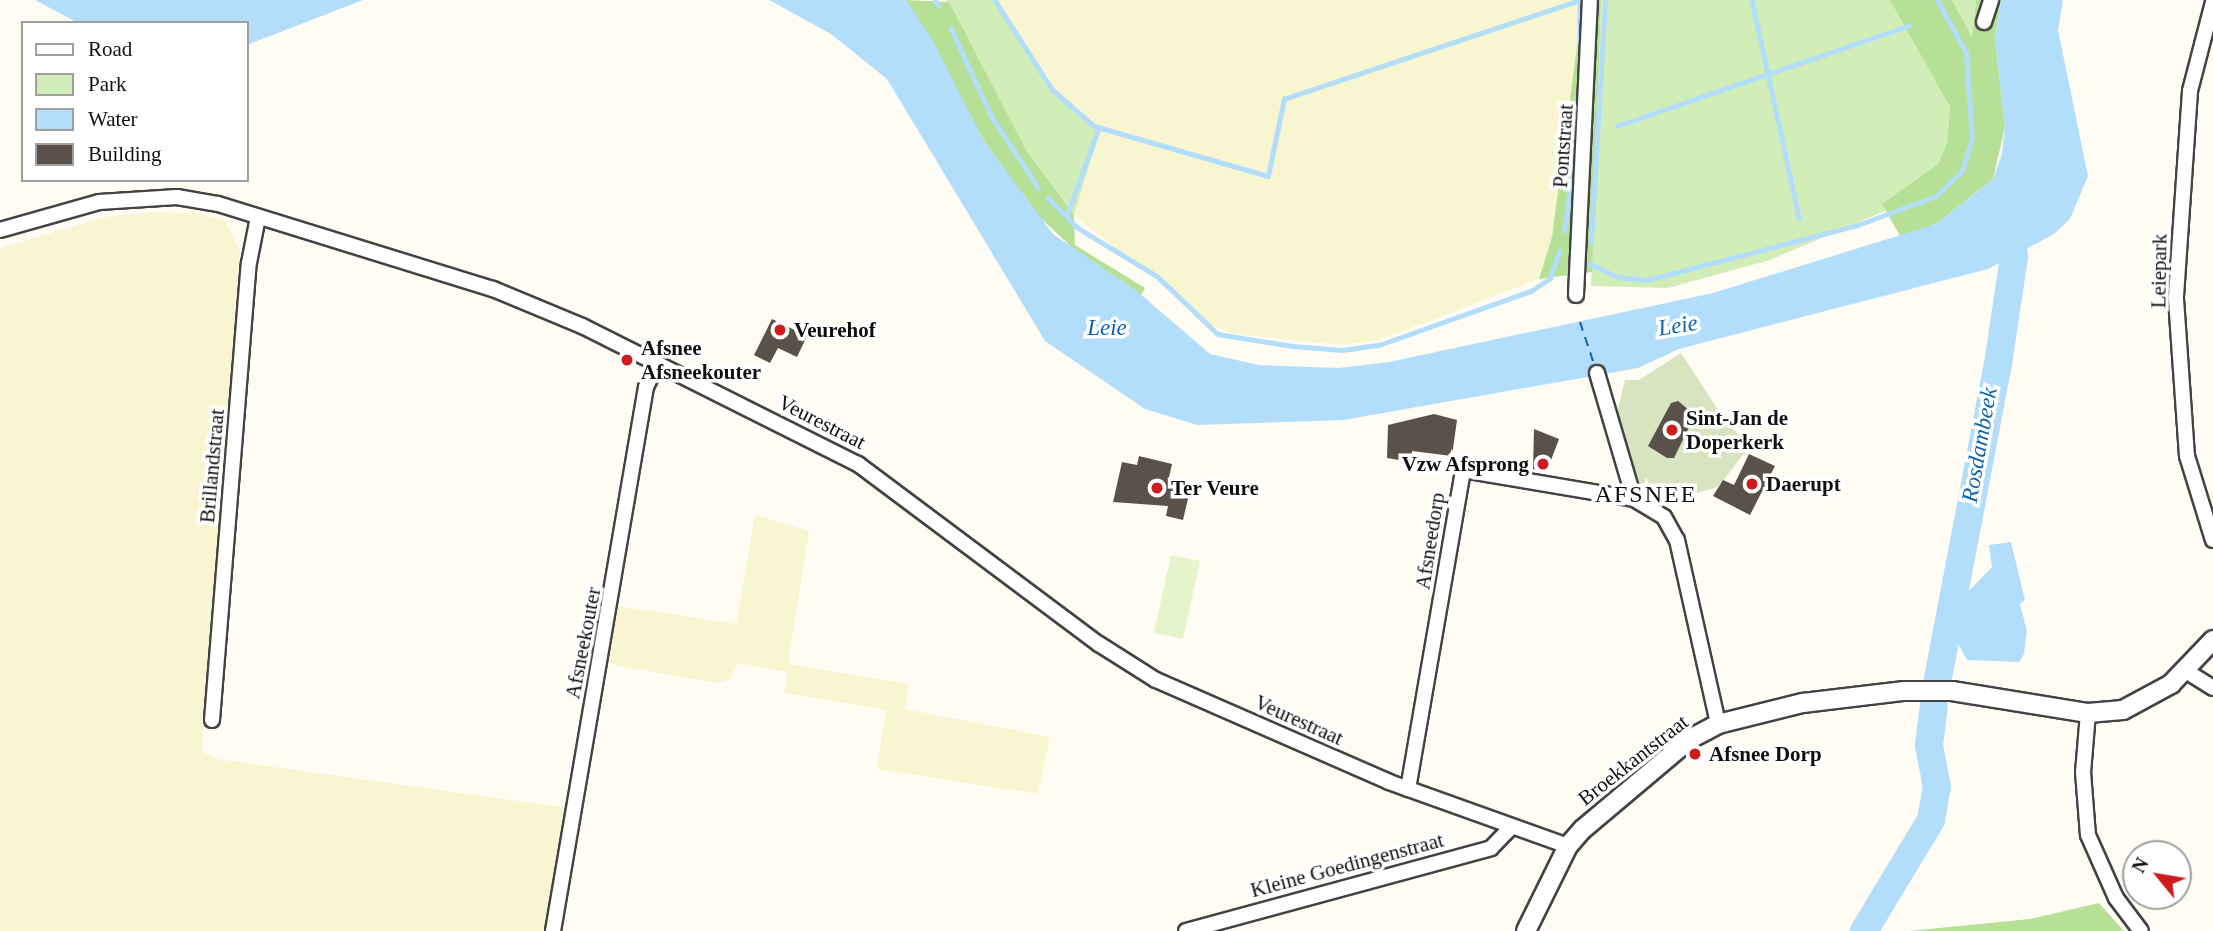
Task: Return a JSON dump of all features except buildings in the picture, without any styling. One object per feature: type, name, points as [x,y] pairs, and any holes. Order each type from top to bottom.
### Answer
[{"type":"street","name":"Pontstraat","points":[[1576,295],[1590,0]]},
{"type":"street","points":[[1984,22],[1991,0]]},
{"type":"street","name":"Leiepark","points":[[2213,2],[2190,92],[2176,299],[2187,456],[2213,540]]},
{"type":"street","name":"Veurestraat","points":[[0,230],[86,205],[153,196],[199,200],[493,289],[657,364],[858,464],[1099,644],[1156,680],[1408,789],[1510,828],[1568,846]]},
{"type":"street","name":"Brillandstraat","points":[[212,720],[249,263],[258,217]]},
{"type":"street","name":"Afsneekouter","points":[[553,931],[646,387],[657,364]]},
{"type":"street","points":[[1597,373],[1634,499]]},
{"type":"street","name":"Afsneedorp","points":[[1408,789],[1463,470],[1634,499],[1664,517],[1677,540],[1718,724]]},
{"type":"street","name":"Broekkantstraat","points":[[1526,931],[1568,846],[1656,766],[1718,724],[1803,703],[1952,691],[2088,713],[2123,710],[2149,699],[2186,671],[2213,640]]},
{"type":"street","points":[[2186,671],[2213,688]]},
{"type":"street","points":[[2088,713],[2083,772],[2088,835],[2116,898],[2141,931]]},
{"type":"street","name":"Kleine Goedingenstraat","points":[[1186,931],[1491,848],[1510,828]]},
{"type":"shaded area","points":[[996,0],[1583,0],[1552,237],[1539,279],[1380,340],[1341,345],[1235,334],[1213,326],[1074,215],[1101,128],[1054,91]]},
{"type":"shaded area","points":[[151,212],[196,213],[225,221],[240,251],[202,751],[217,759],[569,808],[550,931],[0,931],[0,248],[104,217]]},
{"type":"shaded area","points":[[755,515],[809,531],[788,664],[909,684],[905,709],[1050,737],[1038,794],[877,769],[886,710],[785,693],[788,672],[738,663],[731,679],[716,683],[609,664],[618,606],[736,624]]},
{"type":"green space","points":[[906,0],[949,2],[1026,150],[1074,215],[1075,245],[1145,288],[1141,295],[1082,257],[1028,206],[984,141]]},
{"type":"green space","points":[[946,0],[996,0],[1054,91],[1101,128],[1074,215],[1026,150]]},
{"type":"green space","points":[[1583,0],[1601,0],[1592,272],[1539,279],[1552,237]]},
{"type":"green space","points":[[1601,0],[1892,0],[1950,107],[1947,143],[1938,164],[1883,204],[1885,211],[1770,260],[1668,288],[1591,286]]},
{"type":"green space","points":[[1890,0],[1952,0],[1972,37],[1976,0],[2001,0],[1995,38],[2005,127],[1993,179],[1936,224],[1900,236],[1882,204],[1938,164],[1947,143],[1950,107]]},
{"type":"green space","points":[[1952,0],[1976,0],[1972,38]]},
{"type":"green space","points":[[1681,353],[1726,422],[1750,446],[1718,487],[1672,500],[1653,496],[1640,484],[1616,417],[1625,380],[1639,380]]},
{"type":"green space","points":[[1171,555],[1200,561],[1183,639],[1154,633]]},
{"type":"green space","points":[[2099,903],[2124,931],[1909,931],[2030,919]]},
{"type":"water","points":[[35,0],[363,0],[248,45],[248,21],[74,21]]},
{"type":"water","name":"Leie","points":[[769,0],[906,0],[932,39],[984,141],[1053,234],[1138,292],[1210,354],[1259,365],[1339,368],[1389,362],[1713,293],[1936,224],[1993,179],[2002,154],[2005,127],[1995,38],[2001,0],[2063,0],[2058,30],[2088,176],[2070,219],[2054,234],[1988,269],[1679,349],[1638,368],[1344,420],[1197,425],[1145,409],[1045,341],[887,79],[831,34]]},
{"type":"water","points":[[2011,542],[2025,600],[2020,604],[2027,631],[2024,654],[2019,662],[1967,660],[1955,638],[1961,599],[1992,567],[1989,545]]},
{"type":"waterway","points":[[935,0],[939,6]]},
{"type":"waterway","points":[[995,0],[1052,89],[1094,126],[1268,176],[1284,99],[1580,0]]},
{"type":"waterway","points":[[1591,243],[1605,0]]},
{"type":"waterway","points":[[1752,0],[1799,218]]},
{"type":"waterway","points":[[1590,264],[1618,277],[1647,280],[1855,226],[1936,196],[1962,171],[1972,139],[1966,53],[1937,0]]},
{"type":"waterway","points":[[1580,3],[1580,59]]},
{"type":"waterway","points":[[1617,126],[1908,26]]},
{"type":"waterway","points":[[951,28],[992,117],[1038,187]]},
{"type":"waterway","points":[[1068,212],[1099,127]]},
{"type":"waterway","points":[[1564,231],[1576,148]]},
{"type":"waterway","points":[[1048,198],[1078,228],[1157,276],[1218,334],[1292,346],[1342,350],[1379,345],[1531,291],[1550,278],[1559,252]]},
{"type":"waterway","name":"Rosdambeek","points":[[1938,678],[1998,364],[2014,257],[2010,219]]},
{"type":"waterway","points":[[1950,616],[1959,617]]},
{"type":"waterway","name":"Rosdambeek","points":[[1864,931],[1931,820],[1937,787],[1929,745],[1934,706]]},
{"type":"ferry route","points":[[1580,322],[1595,367]]},
{"type":"place","name":"Veurehof","points":[[780,330]]},
{"type":"place","name":"Afsnee Afsneekouter","points":[[627,360]]},
{"type":"place","name":"Sint-Jan de Doperkerk","points":[[1672,430]]},
{"type":"place","name":"Vzw Afsprong","points":[[1543,464]]},
{"type":"place","name":"Daerupt","points":[[1752,484]]},
{"type":"place","name":"Ter Veure","points":[[1157,488]]},
{"type":"place","name":"Afsnee Dorp","points":[[1695,754]]},
{"type":"district","name":"AFSNEE","points":[[1646,495]]}]
